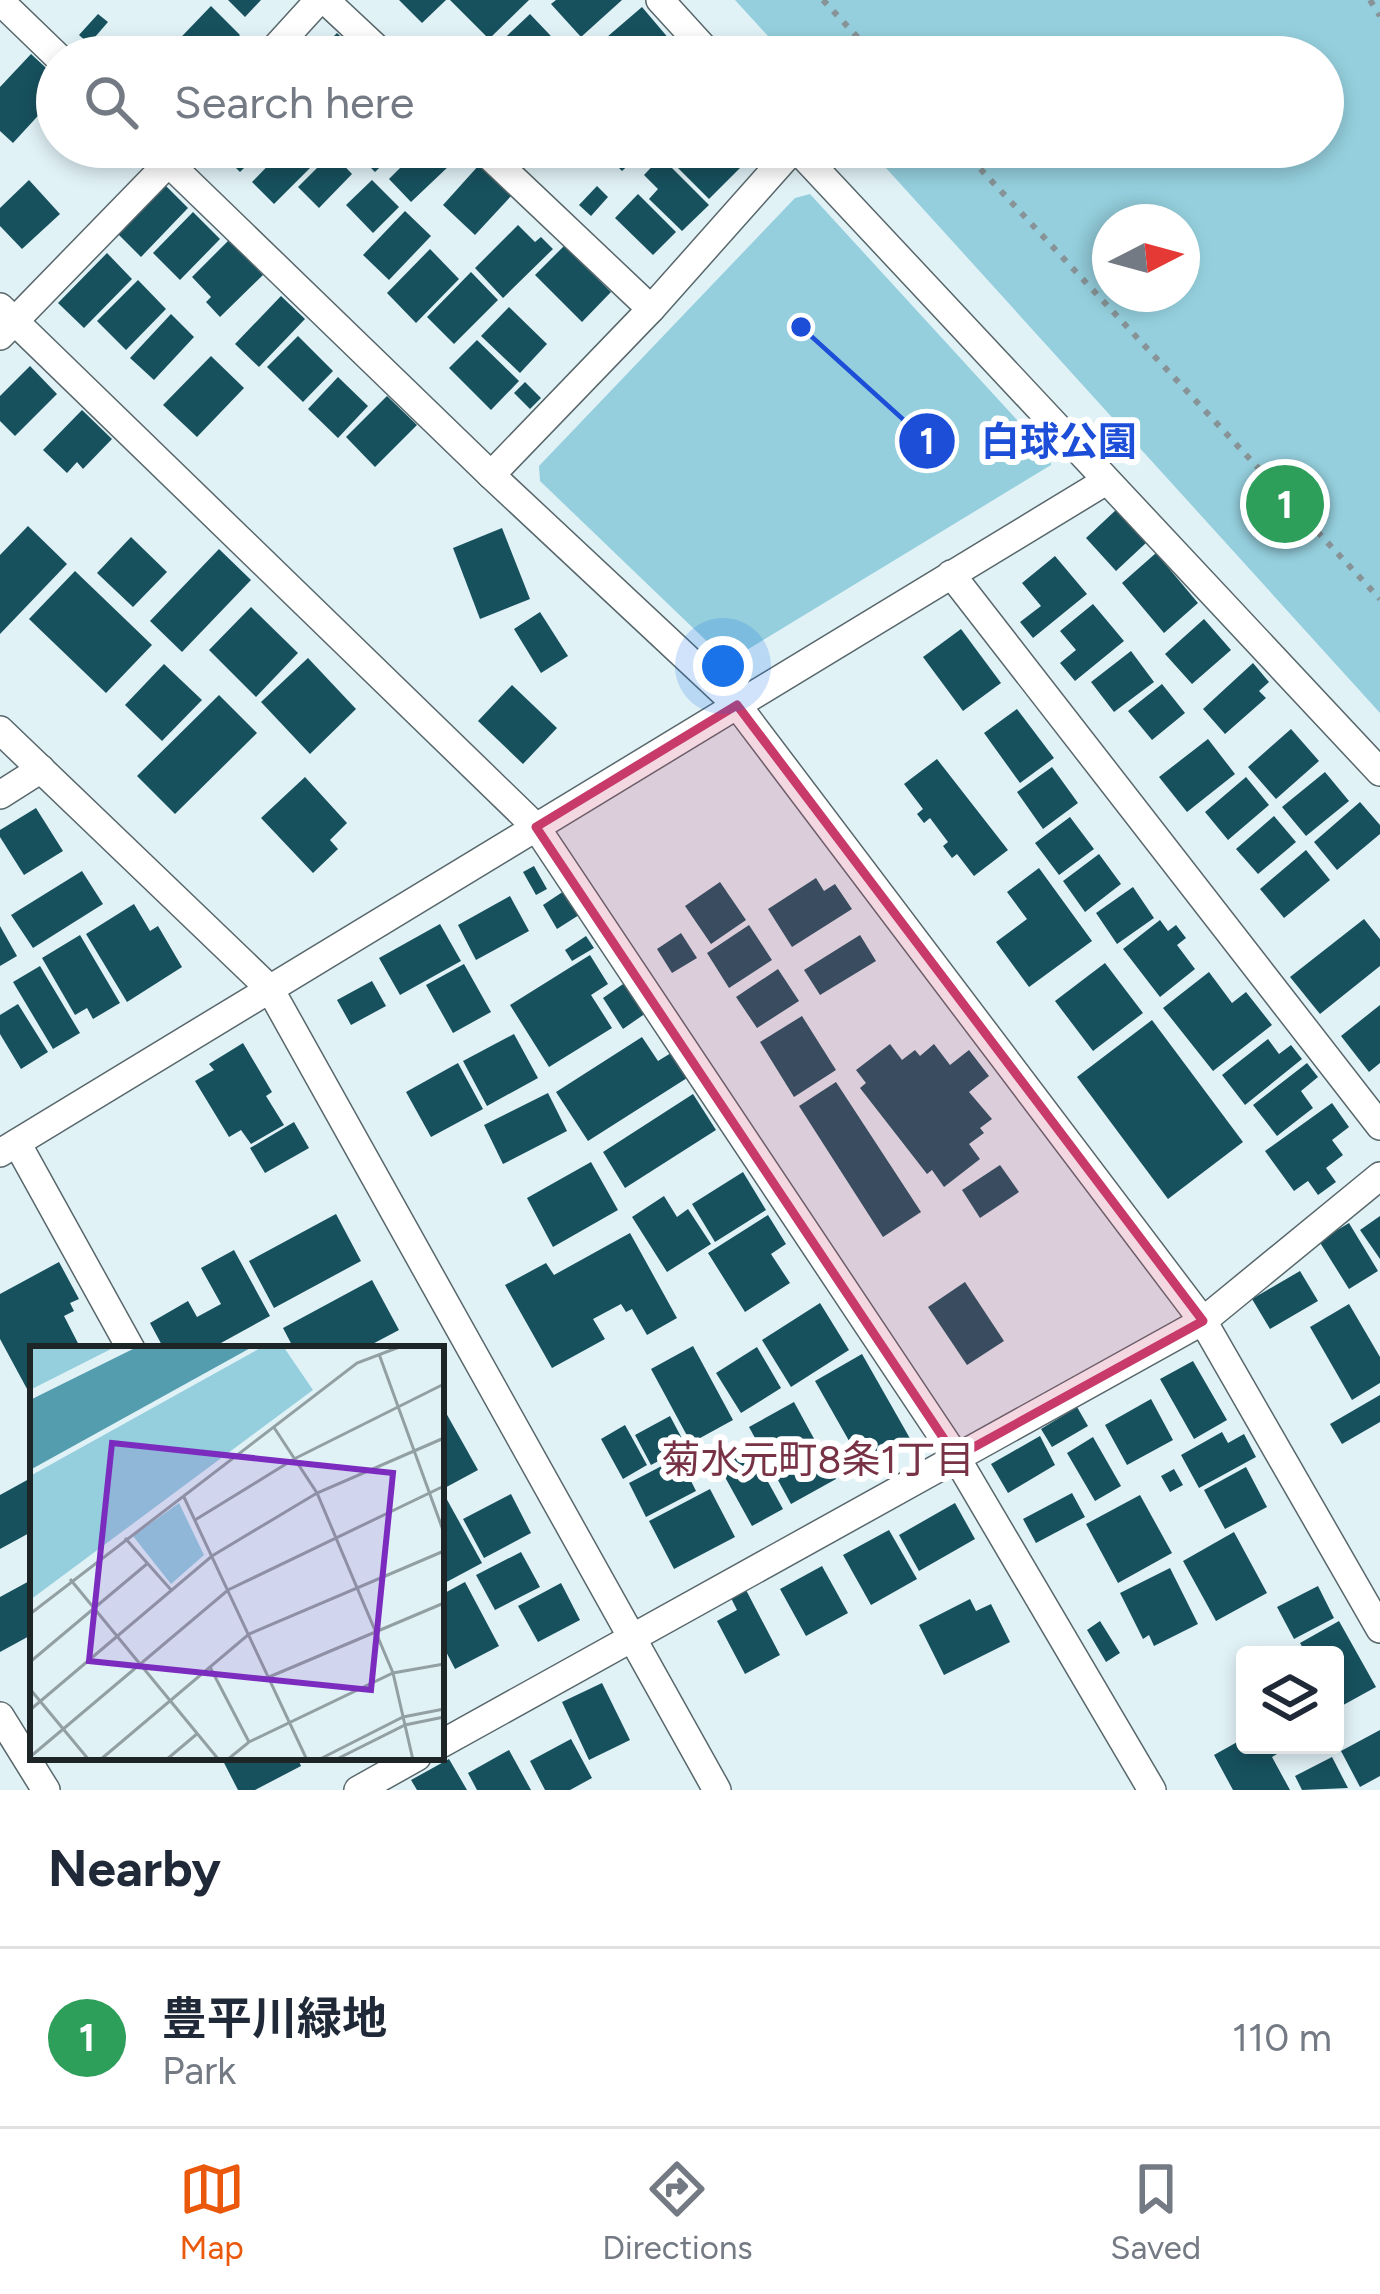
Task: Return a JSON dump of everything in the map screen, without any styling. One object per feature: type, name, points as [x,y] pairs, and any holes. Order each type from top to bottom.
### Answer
[{"type":"street","points":[[287,36],[322,0],[362,36]]},
{"type":"street","points":[[660,0],[693,36]]},
{"type":"street","points":[[0,1],[36,36]]},
{"type":"street","points":[[153,168],[5,321],[536,827],[956,1457],[1152,1790]]},
{"type":"street","points":[[183,168],[491,476],[736,705],[1203,1321],[1380,1630]]},
{"type":"street","points":[[502,168],[651,309]]},
{"type":"street","points":[[491,476],[651,309],[776,168]]},
{"type":"street","points":[[815,168],[1380,772]]},
{"type":"street","points":[[129,1346],[9,1148],[1106,481]]},
{"type":"street","points":[[951,574],[1380,1126]]},
{"type":"street","points":[[0,730],[270,988],[717,1790]]},
{"type":"street","points":[[0,796],[40,769]]},
{"type":"street","points":[[444,1742],[1203,1321],[1380,1176]]},
{"type":"street","points":[[0,1716],[46,1790]]},
{"type":"street","points":[[368,1788],[412,1760]]},
{"type":"path","points":[[823,0],[856,36]]},
{"type":"path","points":[[1370,0],[1380,16]]},
{"type":"path","points":[[980,168],[1380,599]]},
{"type":"highlighted area","points":[[737,705],[1203,1321],[956,1457],[536,827]]},
{"type":"shaded area","points":[[735,0],[1380,0],[1380,713],[886,168],[1344,168],[1344,36],[768,36]]},
{"type":"shaded area","points":[[810,194],[1050,456],[1051,465],[742,653],[717,651],[540,481],[539,466],[795,198]]},
{"type":"building","points":[[228,0],[261,0],[245,17]]},
{"type":"building","points":[[399,0],[446,0],[422,23]]},
{"type":"building","points":[[450,0],[529,0],[492,36],[486,36]]},
{"type":"building","points":[[556,0],[622,0],[582,36],[551,4]]},
{"type":"building","points":[[211,6],[240,35],[239,36],[182,36]]},
{"type":"building","points":[[642,7],[667,36],[608,36]]},
{"type":"building","points":[[98,14],[108,22],[96,36],[79,35]]},
{"type":"building","points":[[530,14],[551,36],[507,36]]},
{"type":"building","points":[[31,54],[36,59],[36,118],[13,143],[0,131],[0,87]]},
{"type":"building","points":[[266,168],[310,168],[274,204],[252,182]]},
{"type":"building","points":[[317,168],[346,168],[352,174],[319,208],[298,187]]},
{"type":"building","points":[[400,168],[447,168],[411,202],[389,179]]},
{"type":"building","points":[[476,168],[482,168],[512,195],[475,235],[443,205]]},
{"type":"building","points":[[651,168],[672,168],[709,205],[682,231],[649,199],[658,189],[644,175]]},
{"type":"building","points":[[678,168],[740,168],[709,199]]},
{"type":"building","points":[[29,180],[60,214],[22,249],[0,226],[0,208]]},
{"type":"building","points":[[372,180],[399,207],[373,233],[346,205]]},
{"type":"building","points":[[164,184],[188,208],[141,257],[116,232]]},
{"type":"building","points":[[597,186],[608,197],[591,216],[579,205]]},
{"type":"building","points":[[638,194],[676,232],[653,255],[615,218]]},
{"type":"building","points":[[405,211],[431,236],[389,280],[363,255]]},
{"type":"building","points":[[193,212],[220,239],[180,280],[153,253]]},
{"type":"building","points":[[518,225],[535,242],[541,237],[553,249],[503,298],[475,268]]},
{"type":"building","points":[[229,240],[263,275],[220,317],[206,302],[211,297],[192,277]]},
{"type":"building","points":[[564,246],[611,292],[582,322],[535,275]]},
{"type":"building","points":[[430,249],[459,279],[416,323],[387,293]]},
{"type":"building","points":[[107,253],[132,279],[84,328],[58,303]]},
{"type":"building","points":[[471,272],[498,300],[454,344],[427,317]]},
{"type":"building","points":[[138,280],[166,309],[126,350],[97,321]]},
{"type":"building","points":[[281,296],[305,319],[259,367],[235,344]]},
{"type":"building","points":[[509,307],[547,344],[520,373],[481,336]]},
{"type":"building","points":[[171,314],[194,337],[154,380],[130,358]]},
{"type":"building","points":[[298,336],[333,371],[303,402],[267,367]]},
{"type":"building","points":[[477,340],[519,381],[491,410],[449,368]]},
{"type":"building","points":[[211,356],[244,388],[197,437],[163,405]]},
{"type":"building","points":[[30,366],[57,394],[15,436],[0,421],[0,396]]},
{"type":"building","points":[[338,377],[368,406],[338,438],[308,409]]},
{"type":"building","points":[[525,382],[541,398],[530,409],[514,393]]},
{"type":"building","points":[[387,396],[417,425],[375,467],[346,437]]},
{"type":"building","points":[[82,410],[112,439],[83,469],[77,462],[67,473],[43,450]]},
{"type":"building","points":[[1117,509],[1147,542],[1116,571],[1086,538]]},
{"type":"building","points":[[28,526],[67,564],[0,634],[0,555]]},
{"type":"building","points":[[502,528],[530,599],[480,619],[453,548]]},
{"type":"building","points":[[131,537],[167,572],[133,607],[97,573]]},
{"type":"building","points":[[219,549],[251,580],[182,652],[150,621]]},
{"type":"building","points":[[1156,553],[1198,603],[1164,633],[1122,583]]},
{"type":"building","points":[[1055,556],[1087,594],[1033,638],[1020,622],[1041,606],[1022,583]]},
{"type":"building","points":[[75,571],[152,645],[106,693],[29,619]]},
{"type":"building","points":[[1093,604],[1124,641],[1075,681],[1060,663],[1076,650],[1060,631]]},
{"type":"building","points":[[251,607],[298,653],[256,697],[209,650]]},
{"type":"building","points":[[540,612],[568,656],[541,673],[514,629]]},
{"type":"building","points":[[1204,619],[1231,650],[1192,684],[1165,654]]},
{"type":"building","points":[[961,629],[1001,683],[963,711],[923,657]]},
{"type":"building","points":[[1131,651],[1154,682],[1114,712],[1091,682]]},
{"type":"building","points":[[308,658],[356,709],[310,754],[261,702]]},
{"type":"building","points":[[1253,663],[1269,682],[1259,691],[1266,698],[1225,734],[1203,709]]},
{"type":"building","points":[[164,664],[202,700],[162,741],[125,705]]},
{"type":"building","points":[[1162,684],[1185,713],[1152,740],[1128,711]]},
{"type":"building","points":[[512,685],[557,728],[523,764],[478,721]]},
{"type":"building","points":[[219,695],[257,733],[175,814],[137,776]]},
{"type":"building","points":[[1017,709],[1054,758],[1020,783],[984,733]]},
{"type":"building","points":[[1291,729],[1319,761],[1276,799],[1248,767]]},
{"type":"building","points":[[1208,739],[1235,774],[1187,812],[1159,777]]},
{"type":"building","points":[[937,759],[1008,850],[974,876],[957,854],[952,858],[943,846],[948,842],[930,818],[924,823],[917,814],[923,809],[904,784]]},
{"type":"building","points":[[1052,767],[1078,803],[1043,829],[1017,792]]},
{"type":"building","points":[[1325,772],[1349,801],[1306,836],[1282,807]]},
{"type":"building","points":[[305,777],[347,823],[330,840],[338,849],[313,873],[261,818]]},
{"type":"building","points":[[1246,777],[1269,805],[1228,840],[1205,812]]},
{"type":"building","points":[[1360,802],[1380,825],[1380,834],[1337,870],[1314,842]]},
{"type":"building","points":[[36,808],[63,851],[24,875],[0,830]]},
{"type":"building","points":[[1274,816],[1296,842],[1258,874],[1236,849]]},
{"type":"building","points":[[1070,817],[1094,849],[1059,875],[1035,843]]},
{"type":"building","points":[[1306,850],[1330,880],[1284,918],[1260,889]]},
{"type":"building","points":[[1099,854],[1121,884],[1085,912],[1063,881]]},
{"type":"building","points":[[534,866],[547,889],[536,895],[523,872]]},
{"type":"building","points":[[1039,868],[1092,941],[1029,987],[996,942],[1027,919],[1007,892]]},
{"type":"building","points":[[82,871],[103,904],[33,948],[11,915]]},
{"type":"building","points":[[816,878],[824,891],[835,884],[852,909],[792,947],[768,909]]},
{"type":"building","points":[[720,882],[746,920],[711,944],[685,906]]},
{"type":"building","points":[[1133,887],[1154,918],[1117,944],[1096,913]]},
{"type":"building","points":[[564,891],[579,915],[557,929],[543,905]]},
{"type":"building","points":[[510,896],[529,931],[476,960],[458,925]]},
{"type":"building","points":[[134,904],[150,931],[158,926],[182,967],[127,1002],[86,934]]},
{"type":"building","points":[[1364,919],[1380,939],[1380,966],[1320,1014],[1290,977]]},
{"type":"building","points":[[1160,920],[1168,931],[1176,925],[1186,938],[1177,945],[1195,969],[1160,997],[1123,949]]},
{"type":"building","points":[[440,924],[461,961],[400,995],[379,958]]},
{"type":"building","points":[[749,925],[772,960],[729,988],[707,953]]},
{"type":"building","points":[[0,926],[17,956],[0,966]]},
{"type":"building","points":[[681,933],[697,958],[672,973],[657,949]]},
{"type":"building","points":[[80,935],[120,1003],[93,1019],[87,1008],[75,1015],[42,958]]},
{"type":"building","points":[[860,935],[876,961],[820,995],[804,970]]},
{"type":"building","points":[[586,936],[594,948],[572,961],[565,950]]},
{"type":"building","points":[[590,955],[608,984],[591,995],[612,1028],[549,1067],[510,1005]]},
{"type":"building","points":[[1105,963],[1143,1013],[1093,1051],[1055,1001]]},
{"type":"building","points":[[464,964],[491,1012],[453,1033],[426,985]]},
{"type":"building","points":[[40,966],[80,1033],[53,1049],[13,982]]},
{"type":"building","points":[[778,969],[799,1001],[757,1028],[736,997]]},
{"type":"building","points":[[1209,972],[1232,1003],[1246,992],[1272,1025],[1213,1071],[1163,1008]]},
{"type":"building","points":[[372,981],[386,1006],[351,1025],[337,1000]]},
{"type":"building","points":[[626,982],[646,1013],[623,1029],[603,998]]},
{"type":"building","points":[[18,1004],[48,1052],[21,1069],[0,1034],[0,1015]]},
{"type":"building","points":[[1380,1005],[1380,1063],[1369,1072],[1341,1036]]},
{"type":"building","points":[[802,1016],[836,1070],[794,1097],[760,1042]]},
{"type":"building","points":[[1152,1020],[1243,1142],[1168,1199],[1077,1077]]},
{"type":"building","points":[[514,1034],[538,1078],[487,1106],[463,1061]]},
{"type":"building","points":[[642,1037],[658,1061],[671,1053],[687,1078],[588,1141],[556,1092]]},
{"type":"building","points":[[1268,1039],[1279,1054],[1291,1045],[1302,1059],[1245,1105],[1222,1075]]},
{"type":"building","points":[[243,1043],[272,1092],[266,1096],[284,1125],[251,1144],[241,1130],[229,1137],[195,1081],[214,1070],[209,1064]]},
{"type":"building","points":[[890,1044],[902,1060],[915,1050],[920,1056],[934,1044],[950,1065],[969,1050],[989,1076],[969,1092],[992,1119],[969,1144],[980,1159],[944,1187],[932,1170],[927,1174],[860,1088],[866,1083],[856,1070]]},
{"type":"building","points":[[458,1063],[483,1109],[431,1137],[406,1092]]},
{"type":"building","points":[[1307,1063],[1318,1077],[1301,1091],[1313,1108],[1277,1136],[1253,1105]]},
{"type":"building","points":[[836,1082],[921,1212],[883,1237],[799,1106]]},
{"type":"building","points":[[548,1093],[567,1131],[503,1164],[484,1125]]},
{"type":"building","points":[[693,1094],[716,1130],[625,1188],[603,1152]]},
{"type":"building","points":[[1332,1103],[1349,1127],[1332,1140],[1343,1155],[1326,1168],[1336,1182],[1318,1195],[1308,1181],[1294,1191],[1265,1151]]},
{"type":"building","points":[[294,1122],[309,1148],[265,1173],[250,1148]]},
{"type":"building","points":[[591,1162],[618,1210],[553,1247],[527,1198]]},
{"type":"building","points":[[1000,1165],[1019,1192],[980,1218],[962,1190]]},
{"type":"building","points":[[743,1172],[766,1210],[715,1242],[692,1204]]},
{"type":"building","points":[[664,1196],[677,1217],[688,1209],[711,1244],[667,1272],[632,1217]]},
{"type":"building","points":[[336,1214],[361,1261],[274,1308],[249,1261]]},
{"type":"building","points":[[768,1215],[786,1244],[771,1254],[790,1283],[745,1312],[708,1253]]},
{"type":"building","points":[[1380,1216],[1380,1259],[1360,1230]]},
{"type":"building","points":[[1349,1223],[1378,1271],[1349,1289],[1319,1241]]},
{"type":"building","points":[[630,1233],[677,1318],[647,1335],[632,1309],[626,1312],[621,1304],[593,1319],[605,1339],[552,1368],[505,1285],[546,1263],[554,1275]]},
{"type":"building","points":[[234,1250],[270,1316],[215,1346],[162,1346],[150,1323],[188,1301],[197,1317],[221,1304],[201,1268]]},
{"type":"building","points":[[59,1262],[79,1299],[70,1303],[74,1311],[64,1316],[79,1346],[30,1346],[30,1394],[0,1339],[0,1294]]},
{"type":"building","points":[[1300,1271],[1318,1301],[1270,1329],[1252,1299]]},
{"type":"building","points":[[372,1280],[399,1330],[369,1346],[292,1346],[283,1328]]},
{"type":"building","points":[[965,1282],[1004,1341],[967,1365],[928,1307]]},
{"type":"building","points":[[820,1303],[849,1350],[791,1387],[762,1340]]},
{"type":"building","points":[[1349,1304],[1380,1357],[1380,1383],[1352,1400],[1310,1327]]},
{"type":"building","points":[[693,1346],[733,1420],[691,1443],[651,1369]]},
{"type":"building","points":[[757,1347],[781,1388],[741,1413],[716,1373]]},
{"type":"building","points":[[862,1354],[912,1442],[865,1469],[815,1381]]},
{"type":"building","points":[[1193,1361],[1227,1420],[1194,1439],[1160,1379]]},
{"type":"building","points":[[1380,1395],[1380,1422],[1342,1444],[1330,1424]]},
{"type":"building","points":[[1151,1399],[1173,1440],[1127,1465],[1105,1425]]},
{"type":"building","points":[[794,1402],[836,1479],[791,1504],[749,1427]]},
{"type":"building","points":[[1077,1407],[1088,1426],[1052,1447],[1041,1429]]},
{"type":"building","points":[[444,1409],[478,1470],[444,1488]]},
{"type":"building","points":[[670,1416],[686,1446],[651,1465],[635,1435]]},
{"type":"building","points":[[625,1425],[647,1465],[623,1479],[601,1439]]},
{"type":"building","points":[[1222,1432],[1228,1443],[1244,1434],[1256,1457],[1199,1488],[1181,1455]]},
{"type":"building","points":[[1040,1436],[1055,1465],[1008,1493],[991,1464]]},
{"type":"building","points":[[1093,1437],[1121,1486],[1095,1501],[1067,1453]]},
{"type":"building","points":[[746,1442],[783,1509],[752,1526],[715,1459]]},
{"type":"building","points":[[679,1457],[696,1491],[646,1517],[629,1483]]},
{"type":"building","points":[[1246,1467],[1267,1507],[1225,1529],[1204,1490]]},
{"type":"building","points":[[1174,1469],[1183,1485],[1170,1492],[1161,1476]]},
{"type":"building","points":[[30,1481],[30,1533],[0,1549],[0,1495]]},
{"type":"building","points":[[710,1489],[735,1537],[674,1569],[649,1521]]},
{"type":"building","points":[[1072,1493],[1085,1517],[1036,1543],[1023,1519]]},
{"type":"building","points":[[511,1494],[531,1533],[484,1558],[463,1519]]},
{"type":"building","points":[[1140,1495],[1172,1553],[1118,1583],[1086,1524]]},
{"type":"building","points":[[444,1497],[482,1563],[444,1583]]},
{"type":"building","points":[[955,1503],[975,1539],[919,1571],[899,1535]]},
{"type":"building","points":[[889,1530],[917,1579],[871,1605],[843,1555]]},
{"type":"building","points":[[1234,1532],[1267,1593],[1216,1621],[1183,1561]]},
{"type":"building","points":[[521,1552],[540,1587],[495,1610],[476,1575]]},
{"type":"building","points":[[822,1566],[848,1613],[806,1636],[780,1589]]},
{"type":"building","points":[[1170,1568],[1198,1624],[1154,1646],[1149,1635],[1143,1639],[1120,1593]]},
{"type":"building","points":[[30,1581],[30,1636],[0,1652],[0,1597]]},
{"type":"building","points":[[465,1582],[499,1646],[455,1669],[444,1648],[444,1593]]},
{"type":"building","points":[[561,1583],[580,1620],[538,1642],[518,1606]]},
{"type":"building","points":[[1318,1586],[1334,1618],[1294,1639],[1277,1607]]},
{"type":"building","points":[[746,1590],[780,1655],[745,1674],[717,1621],[737,1610],[731,1598]]},
{"type":"building","points":[[970,1599],[976,1611],[991,1604],[1010,1642],[944,1675],[919,1625]]},
{"type":"building","points":[[1100,1621],[1120,1653],[1106,1662],[1087,1630]]},
{"type":"building","points":[[1339,1621],[1376,1687],[1344,1705],[1344,1646],[1300,1643]]},
{"type":"building","points":[[602,1683],[630,1740],[589,1760],[562,1702]]},
{"type":"building","points":[[1380,1730],[1380,1776],[1360,1787],[1344,1749]]},
{"type":"building","points":[[571,1739],[592,1778],[570,1790],[545,1790],[530,1761]]},
{"type":"building","points":[[1236,1743],[1236,1754],[1277,1754],[1272,1757],[1290,1790],[1233,1790],[1214,1755]]},
{"type":"building","points":[[509,1750],[531,1790],[477,1790],[468,1773]]},
{"type":"building","points":[[1332,1757],[1348,1788],[1302,1790],[1295,1776]]},
{"type":"building","points":[[449,1759],[467,1790],[417,1790],[411,1780]]},
{"type":"building","points":[[223,1760],[298,1760],[301,1766],[255,1790],[238,1790]]},
{"type":"place","name":"白球公園","points":[[801,327]]},
{"type":"place","name":"豊平川緑地","points":[[1285,504]]},
{"type":"district","name":"菊水元町8条1丁目","points":[[818,1459]]}]
